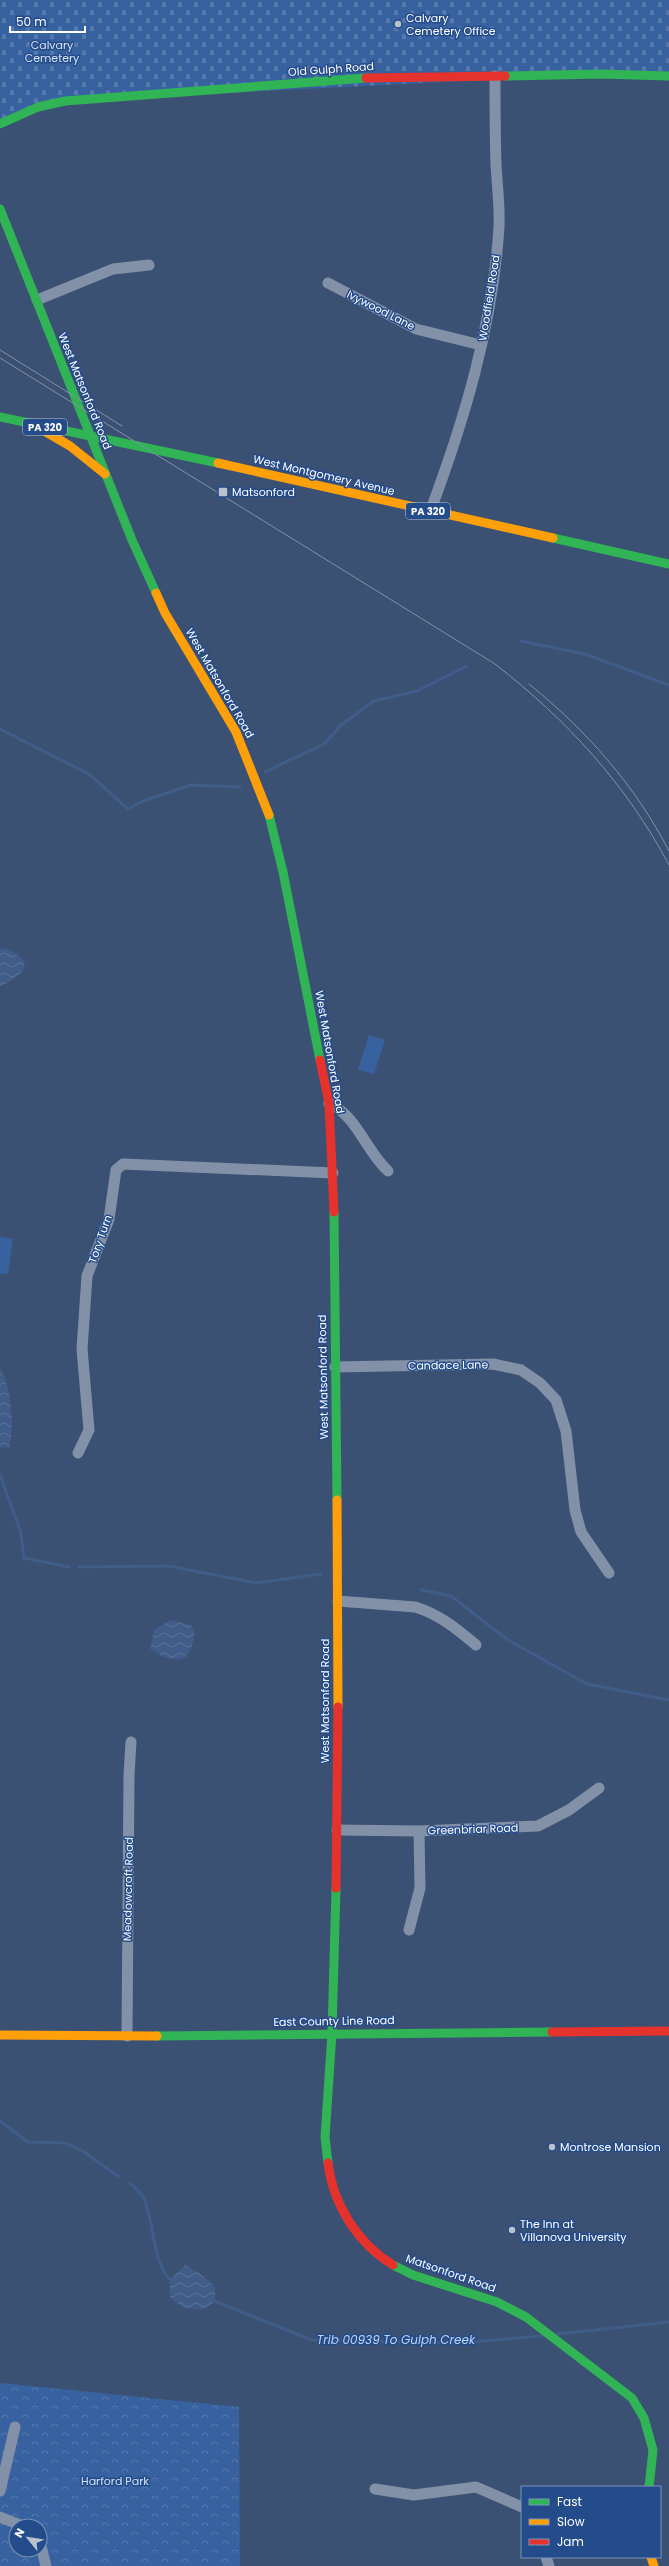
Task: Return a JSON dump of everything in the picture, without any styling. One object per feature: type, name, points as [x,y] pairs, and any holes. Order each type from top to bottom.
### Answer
[{"type":"main road","name":"Old Gulph Road","points":[[0,124],[38,107],[65,102],[371,78],[669,76]]},
{"type":"main road","name":"West Matsonford Road","points":[[0,209],[105,474],[165,613],[236,732],[270,816],[329,1103],[333,1173],[338,1601],[337,1830],[332,2033]]},
{"type":"main road","name":"PA 320","points":[[0,417],[90,437]]},
{"type":"main road","points":[[31,424],[70,446],[105,474]]},
{"type":"main road","name":"West Montgomery Avenue","points":[[90,437],[188,456],[430,512],[669,564]]},
{"type":"main road","name":"East County Line Road","points":[[0,2035],[126,2036],[669,2031]]},
{"type":"main road","name":"Matsonford Road","points":[[332,2033],[325,2137],[328,2163],[331,2184],[338,2202],[360,2238],[391,2264],[413,2275],[497,2302],[526,2316],[632,2398],[644,2418],[653,2450],[649,2486]]},
{"type":"street","name":"Woodfield Road","points":[[430,512],[454,448],[481,345],[499,225],[495,76]]},
{"type":"street","points":[[37,300],[113,269],[148,265]]},
{"type":"street","name":"Ivywood Lane","points":[[328,284],[416,329],[481,345]]},
{"type":"street","points":[[329,1103],[342,1110],[354,1122],[369,1150],[388,1171]]},
{"type":"street","name":"Tory Turn","points":[[78,1453],[89,1430],[82,1349],[87,1276],[109,1219],[116,1170],[123,1164],[333,1173]]},
{"type":"street","name":"Candace Lane","points":[[335,1367],[493,1364],[522,1370],[540,1383],[556,1400],[566,1431],[575,1510],[581,1532],[609,1573]]},
{"type":"street","points":[[338,1601],[415,1607],[426,1610],[441,1617],[476,1644]]},
{"type":"street","name":"Meadowcroft Road","points":[[126,2036],[129,1775],[131,1742]]},
{"type":"street","name":"Greenbriar Road","points":[[337,1830],[419,1831],[538,1826],[569,1810],[599,1788]]},
{"type":"street","points":[[410,1930],[420,1888],[419,1831]]},
{"type":"street","points":[[0,2491],[15,2427]]},
{"type":"street","points":[[375,2489],[414,2495],[476,2487],[521,2507]]},
{"type":"green space","name":"Calvary Cemetery","points":[[0,0],[669,0],[669,76],[600,74],[65,101],[0,124]]},
{"type":"green space","points":[[369,1035],[385,1040],[374,1074],[358,1070]]},
{"type":"green space","points":[[0,1237],[13,1239],[8,1274],[0,1273]]},
{"type":"green space","name":"Harford Park","points":[[0,2383],[239,2407],[240,2566],[0,2566]]},
{"type":"water","points":[[0,949],[12,951],[23,960],[24,964],[23,969],[16,978],[0,986]]},
{"type":"water","points":[[0,1368],[7,1385],[11,1407],[12,1429],[9,1448],[0,1447]]},
{"type":"water","points":[[171,1620],[191,1625],[194,1633],[194,1640],[187,1656],[178,1659],[164,1657],[150,1649],[154,1630]]},
{"type":"water","points":[[185,2265],[199,2273],[215,2286],[215,2302],[202,2310],[184,2308],[170,2298],[170,2280]]},
{"type":"waterway","points":[[521,641],[585,654],[669,685]]},
{"type":"waterway","points":[[265,772],[324,744],[341,725],[374,701],[417,691],[467,666]]},
{"type":"waterway","points":[[0,729],[89,774],[128,809],[143,801],[191,785],[240,787]]},
{"type":"waterway","points":[[0,1475],[21,1533],[24,1558],[69,1567]]},
{"type":"waterway","points":[[79,1567],[169,1566],[256,1583],[321,1574]]},
{"type":"waterway","points":[[421,1590],[451,1596],[508,1640],[587,1684],[669,1700]]},
{"type":"waterway","name":"Trib 00939 To Gulph Creek","points":[[0,2121],[28,2142],[65,2143],[83,2151],[119,2177]]},
{"type":"waterway","name":"Trib 00939 To Gulph Creek","points":[[130,2183],[139,2191],[147,2205],[154,2242],[161,2266],[166,2275],[173,2281]]},
{"type":"waterway","name":"Trib 00939 To Gulph Creek","points":[[212,2300],[311,2340],[457,2343],[542,2336]]},
{"type":"waterway","name":"Trib 00939 To Gulph Creek","points":[[557,2334],[669,2322]]},
{"type":"tram line","points":[[0,350],[122,426]]},
{"type":"tram line","points":[[0,358],[495,664],[547,708],[593,755],[634,807],[669,865]]},
{"type":"tram line","points":[[529,684],[570,720],[608,760],[641,804],[669,851]]},
{"type":"traffic: fast","points":[[505,76],[600,74],[669,76]]},
{"type":"traffic: fast","points":[[0,124],[38,107],[65,101],[366,78]]},
{"type":"traffic: fast","points":[[0,209],[132,540],[156,593]]},
{"type":"traffic: fast","points":[[0,417],[218,463]]},
{"type":"traffic: fast","points":[[553,538],[669,564]]},
{"type":"traffic: fast","points":[[269,815],[283,872],[320,1060]]},
{"type":"traffic: fast","points":[[334,1212],[337,1500]]},
{"type":"traffic: fast","points":[[328,2163],[325,2137],[332,2033],[336,1888]]},
{"type":"traffic: fast","points":[[157,2036],[552,2032]]},
{"type":"traffic: fast","points":[[393,2265],[413,2275],[497,2302],[526,2317],[632,2398],[644,2418],[653,2450],[649,2486]]},
{"type":"traffic: slow","points":[[46,432],[70,446],[105,474]]},
{"type":"traffic: slow","points":[[218,463],[553,538]]},
{"type":"traffic: slow","points":[[156,593],[165,613],[236,732],[269,815]]},
{"type":"traffic: slow","points":[[337,1500],[338,1707]]},
{"type":"traffic: slow","points":[[0,2035],[157,2036]]},
{"type":"traffic: slow","points":[[651,2558],[654,2566]]},
{"type":"traffic: jam","points":[[366,78],[505,76]]},
{"type":"traffic: jam","points":[[320,1060],[329,1103],[334,1212]]},
{"type":"traffic: jam","points":[[336,1888],[338,1707]]},
{"type":"traffic: jam","points":[[552,2032],[669,2031]]},
{"type":"traffic: jam","points":[[328,2163],[335,2193],[349,2221],[368,2246],[393,2265]]},
{"type":"place","name":"Calvary Cemetery Office","points":[[398,24]]},
{"type":"place","name":"Matsonford","points":[[223,492]]},
{"type":"place","name":"Montrose Mansion","points":[[552,2147]]},
{"type":"place","name":"The Inn at Villanova University","points":[[512,2230]]}]
